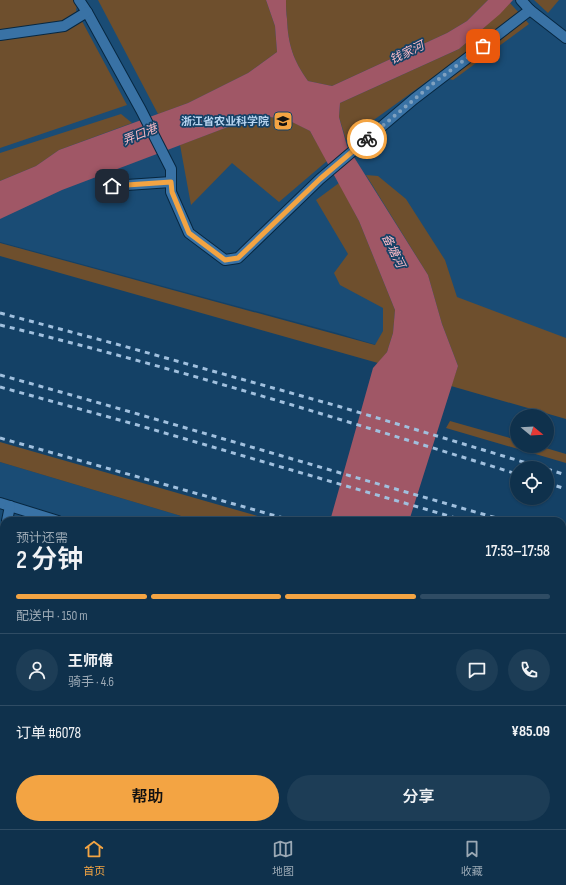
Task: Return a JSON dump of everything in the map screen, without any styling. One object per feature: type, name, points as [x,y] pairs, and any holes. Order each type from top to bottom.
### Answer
[{"type":"street","points":[[79,0],[141,110],[171,168],[172,192],[189,233],[225,260],[238,258],[320,179],[361,144],[435,82],[530,10]]},
{"type":"street","points":[[521,0],[530,10],[566,38]]},
{"type":"street","points":[[0,35],[64,26],[87,12]]},
{"type":"street","points":[[112,186],[171,182]]},
{"type":"street","points":[[0,503],[45,517]]},
{"type":"street","points":[[7,517],[10,506]]},
{"type":"shaded area","name":"浙江省农业科学院","points":[[0,0],[566,0],[566,403],[337,333],[0,242]]},
{"type":"shaded area","points":[[0,0],[78,0],[76,10],[127,105],[0,148]]},
{"type":"shaded area","points":[[98,0],[266,0],[275,26],[277,52],[248,73],[188,103],[158,114]]},
{"type":"shaded area","points":[[286,0],[488,0],[467,21],[447,33],[332,86],[308,81],[295,59],[290,44]]},
{"type":"shaded area","points":[[534,0],[559,0],[548,13]]},
{"type":"shaded area","points":[[510,3],[529,24],[453,80],[436,75],[346,140],[339,117],[340,103],[459,49]]},
{"type":"shaded area","points":[[121,114],[132,123],[59,150],[36,166],[0,181],[0,153]]},
{"type":"shaded area","points":[[269,117],[287,119],[310,131],[327,161],[279,202],[232,163],[191,205],[180,145],[249,119]]},
{"type":"shaded area","points":[[366,175],[378,176],[406,199],[445,260],[457,297],[566,338],[566,419],[554,416],[554,409],[531,409],[451,386],[458,366],[442,324],[428,275]]},
{"type":"shaded area","points":[[339,183],[359,221],[395,310],[393,333],[387,352],[378,363],[0,256],[0,243],[375,345],[383,331],[383,308],[340,285],[334,273],[348,254],[316,200]]},
{"type":"shaded area","points":[[450,421],[510,438],[510,447],[446,428]]},
{"type":"shaded area","points":[[0,442],[261,517],[185,517],[0,462]]},
{"type":"shaded area","points":[[554,450],[566,454],[566,463],[532,453],[554,453]]},
{"type":"shaded area","points":[[0,462],[185,517],[0,517]]},
{"type":"water","points":[[266,0],[286,0],[290,44],[295,59],[308,81],[332,86],[447,33],[467,21],[488,0],[513,0],[500,14],[459,49],[340,103],[339,117],[347,146],[428,275],[442,324],[458,366],[410,517],[331,517],[373,368],[387,352],[393,333],[395,310],[359,221],[310,131],[286,119],[269,117],[249,119],[62,190],[0,219],[0,181],[36,166],[59,150],[188,103],[248,73],[277,52],[275,26]]},
{"type":"railway","points":[[0,313],[341,407],[520,461]]},
{"type":"railway","points":[[0,325],[65,341],[195,377],[510,472]]},
{"type":"railway","points":[[0,375],[493,517]]},
{"type":"railway","points":[[0,387],[134,424],[452,517]]},
{"type":"railway","points":[[0,438],[280,517]]},
{"type":"railway","points":[[554,471],[566,475]]},
{"type":"railway","points":[[554,485],[566,489]]},
{"type":"way so far","points":[[367,139],[435,82],[483,46]]},
{"type":"place","name":"浙江省农业科学院","points":[[283,121]]},
{"type":"route","points":[[112,186],[171,182],[172,192],[189,233],[225,260],[238,258],[320,179],[367,139]]},
{"type":"water label","name":"钱家河","points":[[407,53]]},
{"type":"water label","name":"弄口港","points":[[140,135]]},
{"type":"water label","name":"备塘河","points":[[393,251]]}]
